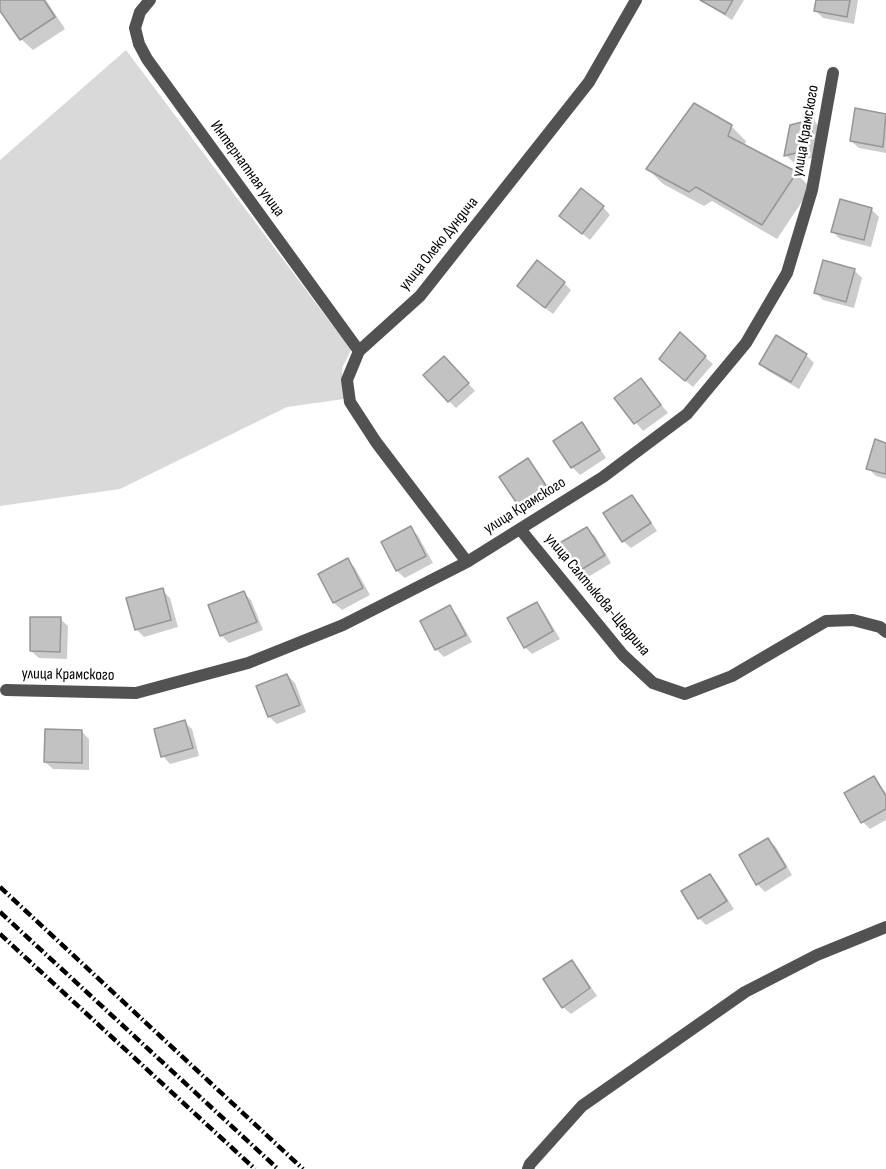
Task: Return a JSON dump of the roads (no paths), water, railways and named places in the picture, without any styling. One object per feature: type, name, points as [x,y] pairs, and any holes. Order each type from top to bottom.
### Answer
[{"type":"street","name":"Интернатная улица","points":[[150,0],[140,12],[135,28],[139,44],[147,59],[359,351]]},
{"type":"street","name":"улица Олеко Дундича","points":[[467,562],[376,442],[350,402],[347,380],[359,351],[420,296],[589,82],[636,0]]},
{"type":"street","name":"улица Крамского","points":[[6,690],[135,693],[248,663],[343,625],[467,562],[603,477],[687,414],[746,343],[788,273],[812,190],[833,73]]},
{"type":"street","name":"улица Салтыкова-Щедрина","points":[[520,529],[623,655],[652,683],[685,694],[732,676],[826,621],[853,620],[884,627]]},
{"type":"street","points":[[528,1169],[582,1106],[745,992],[817,955],[886,927]]},
{"type":"railway","points":[[0,887],[303,1169]]},
{"type":"railway","points":[[0,912],[278,1169]]},
{"type":"railway","points":[[0,934],[255,1169]]}]
